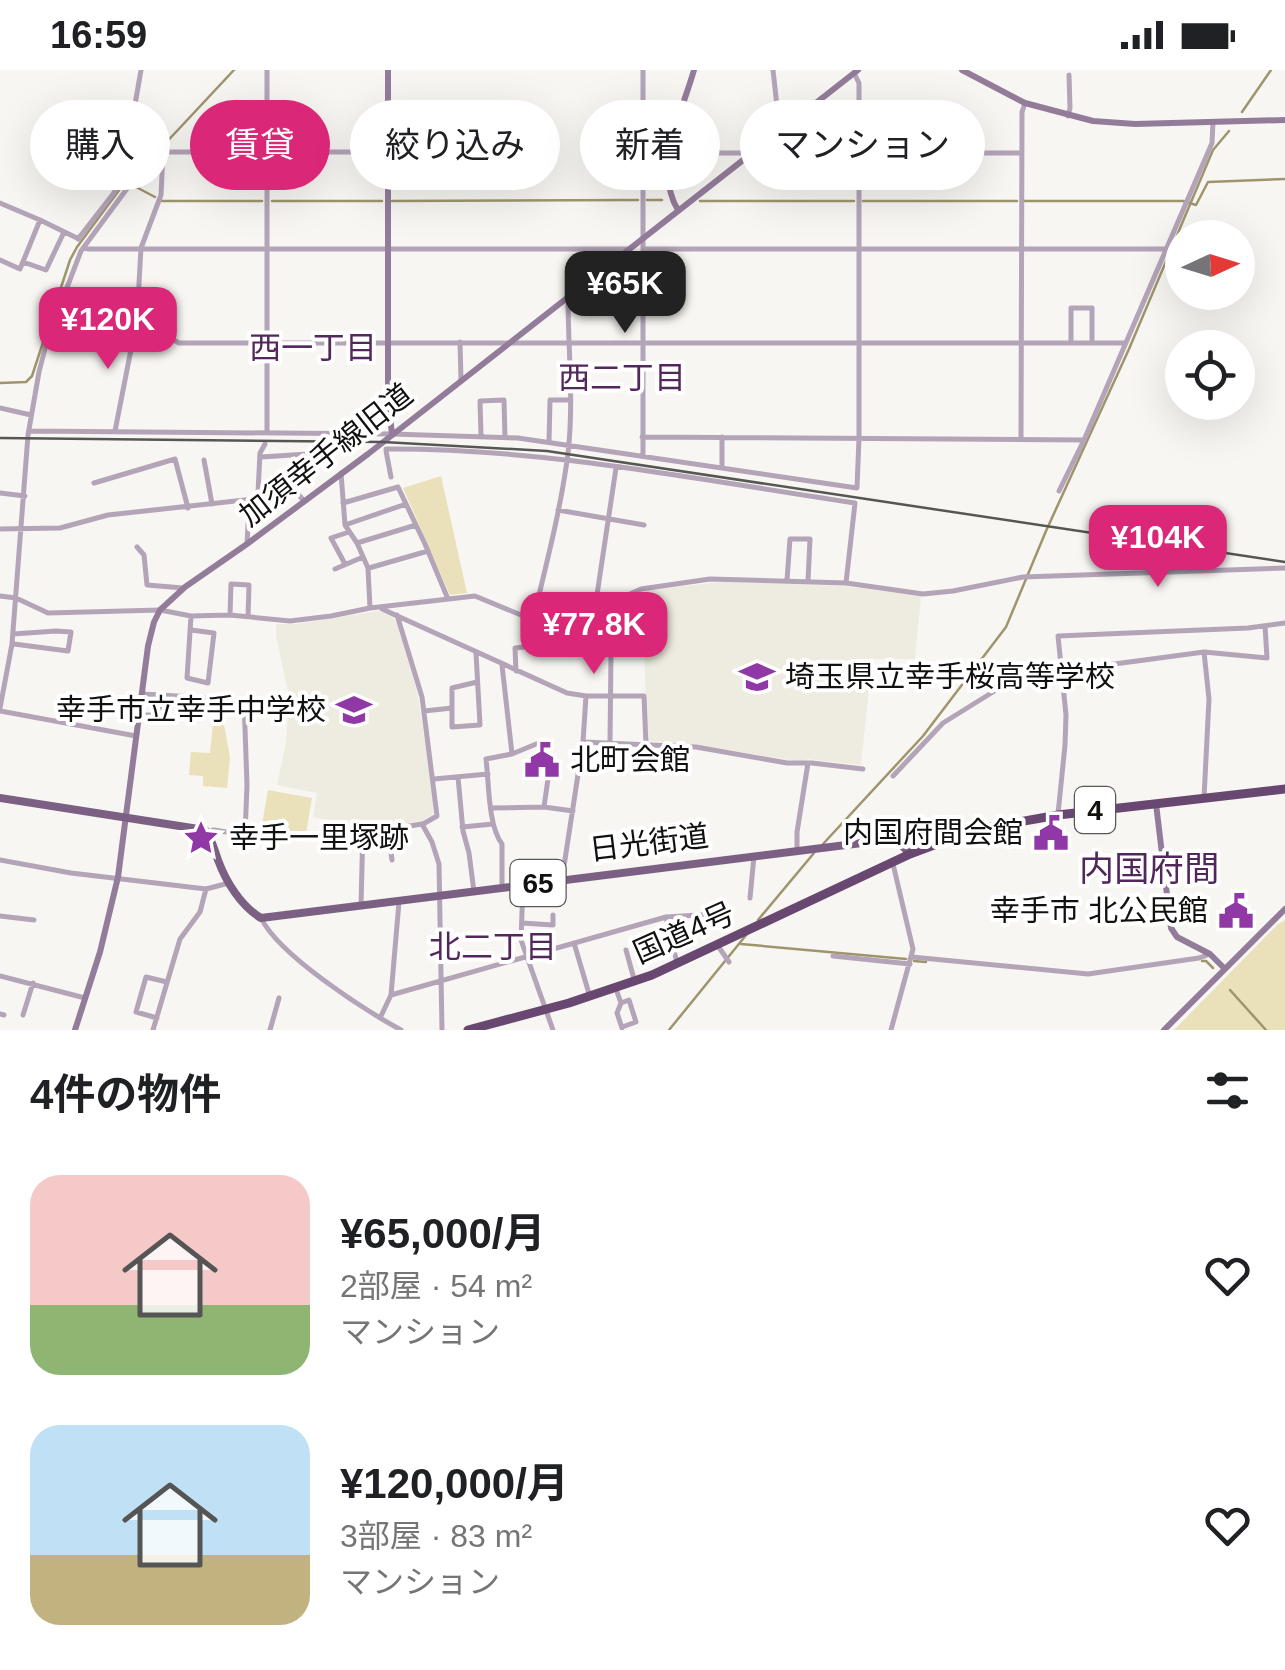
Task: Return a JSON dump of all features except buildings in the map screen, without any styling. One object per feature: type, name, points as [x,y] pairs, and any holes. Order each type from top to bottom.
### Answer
[{"type":"highway","name":"4","points":[[910,854],[987,827],[1285,789]]},
{"type":"highway","name":"国道4号","points":[[468,1030],[635,982],[910,854]]},
{"type":"main road","points":[[0,798],[208,832],[229,883],[249,910],[261,918]]},
{"type":"main road","name":"日光街道","points":[[261,918],[893,840],[910,854]]},
{"type":"street","points":[[136,736],[0,710],[12,644],[29,431],[39,372],[82,242],[122,179],[141,70]]},
{"type":"street","points":[[268,70],[268,100]]},
{"type":"street","points":[[388,70],[388,100]]},
{"type":"street","points":[[643,70],[643,100]]},
{"type":"street","points":[[685,100],[694,70]]},
{"type":"street","points":[[773,70],[776,100]]},
{"type":"street","points":[[962,70],[1024,103],[1094,121],[1135,124],[1285,120]]},
{"type":"street","points":[[856,72],[859,100]]},
{"type":"street","name":"加須幸手線旧道","points":[[820,100],[856,72]]},
{"type":"street","points":[[1068,116],[1069,75]]},
{"type":"street","points":[[1021,438],[1024,103]]},
{"type":"street","points":[[1179,220],[1212,143],[1213,122]]},
{"type":"street","points":[[985,153],[1021,153]]},
{"type":"street","name":"加須幸手線旧道","points":[[160,610],[304,500],[382,448],[392,434],[740,164]]},
{"type":"street","points":[[82,242],[124,190]]},
{"type":"street","points":[[114,431],[136,319],[142,248],[160,190]]},
{"type":"street","points":[[267,190],[267,432]]},
{"type":"street","points":[[388,190],[388,398],[392,434]]},
{"type":"street","points":[[642,456],[643,190]]},
{"type":"street","points":[[669,190],[678,210]]},
{"type":"street","points":[[29,431],[481,436],[569,444],[857,488],[860,190]]},
{"type":"street","points":[[0,203],[64,232],[88,249],[630,249]]},
{"type":"street","points":[[0,260],[20,268],[40,220]]},
{"type":"street","points":[[22,262],[46,270],[64,232]]},
{"type":"street","points":[[643,250],[1165,249]]},
{"type":"street","points":[[1060,491],[1165,254]]},
{"type":"street","points":[[64,294],[136,319],[180,343],[1126,343]]},
{"type":"street","points":[[533,620],[569,444],[568,298]]},
{"type":"street","points":[[1070,343],[1071,308],[1092,308],[1092,343]]},
{"type":"street","points":[[460,342],[460,380]]},
{"type":"street","points":[[481,436],[480,401],[504,400],[505,438]]},
{"type":"street","points":[[549,442],[550,400],[570,400]]},
{"type":"street","points":[[0,408],[32,415]]},
{"type":"street","points":[[642,437],[1084,440]]},
{"type":"street","points":[[722,438],[722,468]]},
{"type":"street","points":[[250,501],[256,497],[259,486],[260,457],[265,444]]},
{"type":"street","points":[[390,477],[382,448],[472,450],[567,459],[856,503],[846,583]]},
{"type":"street","points":[[260,457],[308,454]]},
{"type":"street","points":[[94,483],[175,459],[188,508]]},
{"type":"street","points":[[204,460],[212,504]]},
{"type":"street","points":[[610,744],[611,651],[597,608],[616,468]]},
{"type":"street","points":[[341,474],[345,525],[368,568],[370,608]]},
{"type":"street","points":[[342,503],[398,487],[448,598]]},
{"type":"street","points":[[0,493],[25,496]]},
{"type":"street","points":[[0,528],[60,528],[108,516],[298,494],[304,500]]},
{"type":"street","points":[[248,544],[250,501]]},
{"type":"street","points":[[345,525],[406,504]]},
{"type":"street","points":[[558,510],[644,525]]},
{"type":"street","points":[[357,543],[416,525]]},
{"type":"street","points":[[345,564],[331,538],[350,532]]},
{"type":"street","points":[[786,580],[790,539],[810,539],[808,581]]},
{"type":"street","points":[[137,547],[144,556],[147,585],[184,588]]},
{"type":"street","points":[[368,568],[428,551]]},
{"type":"street","points":[[335,569],[363,558]]},
{"type":"street","points":[[0,596],[16,598],[48,613],[160,610],[191,616],[290,621],[475,596],[533,620],[554,622],[650,586],[710,579],[846,583],[923,594],[1026,577],[1285,568]]},
{"type":"street","points":[[230,615],[231,584],[249,585],[248,617]]},
{"type":"street","points":[[380,608],[567,693],[644,696],[646,745]]},
{"type":"street","points":[[75,1030],[118,877],[148,646],[160,610]]},
{"type":"street","points":[[361,906],[363,827],[388,830],[422,824],[437,816],[424,711],[397,615]]},
{"type":"street","points":[[191,616],[187,678],[208,683],[214,633],[191,630]]},
{"type":"street","points":[[1058,815],[1066,715],[1058,636],[1285,623]]},
{"type":"street","points":[[892,776],[943,723],[1009,682],[1024,676],[1204,652],[1267,658],[1265,626]]},
{"type":"street","points":[[12,644],[68,650],[71,632],[13,634]]},
{"type":"street","points":[[516,671],[515,648],[608,638]]},
{"type":"street","points":[[1204,652],[1209,699],[1204,798]]},
{"type":"street","points":[[476,653],[478,682],[480,725],[452,727],[452,688],[478,682]]},
{"type":"street","points":[[502,665],[512,754]]},
{"type":"street","points":[[142,694],[278,700]]},
{"type":"street","points":[[139,715],[160,715],[161,695]]},
{"type":"street","points":[[562,880],[586,696]]},
{"type":"street","points":[[208,832],[245,835],[244,700]]},
{"type":"street","points":[[424,711],[452,708]]},
{"type":"street","points":[[502,888],[502,844],[494,824],[486,759],[541,742]]},
{"type":"street","points":[[583,742],[696,746],[787,763],[863,769]]},
{"type":"street","points":[[797,850],[796,832],[808,764]]},
{"type":"street","points":[[544,807],[549,772]]},
{"type":"street","points":[[434,779],[488,774]]},
{"type":"street","points":[[458,777],[474,892]]},
{"type":"street","points":[[1156,803],[1171,928],[1177,937],[1210,954],[1224,969]]},
{"type":"street","points":[[492,808],[573,811]]},
{"type":"street","points":[[422,824],[439,864],[442,1030]]},
{"type":"street","points":[[462,826],[494,824]]},
{"type":"street","points":[[388,830],[392,860]]},
{"type":"street","points":[[912,837],[940,832],[945,840]]},
{"type":"street","points":[[750,898],[754,856]]},
{"type":"street","points":[[0,860],[206,889],[229,883]]},
{"type":"street","points":[[890,1030],[911,961],[911,937],[892,863]]},
{"type":"street","points":[[524,885],[521,940],[553,1030]]},
{"type":"street","points":[[153,1030],[180,939],[200,912],[206,889]]},
{"type":"street","points":[[380,1018],[391,996],[399,902]]},
{"type":"street","points":[[1164,1030],[1285,909]]},
{"type":"street","points":[[391,996],[666,918],[715,914]]},
{"type":"street","points":[[522,923],[553,925],[552,915]]},
{"type":"street","points":[[0,916],[34,920]]},
{"type":"street","points":[[261,918],[291,955],[401,1030]]},
{"type":"street","points":[[666,918],[677,965]]},
{"type":"street","points":[[574,943],[590,997]]},
{"type":"street","points":[[718,946],[729,962]]},
{"type":"street","points":[[626,950],[635,982]]},
{"type":"street","points":[[832,956],[1088,974],[1210,954]]},
{"type":"street","points":[[0,976],[85,998]]},
{"type":"street","points":[[157,1018],[136,1012],[146,977],[167,982]]},
{"type":"street","points":[[23,1015],[33,983]]},
{"type":"street","points":[[616,988],[621,1002],[616,1014],[622,1029],[636,1022],[628,1000],[621,1002]]},
{"type":"street","points":[[270,1030],[280,998]]},
{"type":"shaded area","points":[[441,476],[467,593],[450,595],[403,488]]},
{"type":"shaded area","name":"埼玉県立幸手桜高等学校","points":[[724,582],[844,586],[921,596],[915,659],[868,659],[861,765],[789,760],[647,741],[639,592]]},
{"type":"shaded area","name":"幸手市立幸手中学校","points":[[378,611],[393,617],[397,624],[417,691],[433,814],[422,821],[380,827],[313,817],[317,793],[277,785],[286,743],[289,696],[276,624]]},
{"type":"shaded area","points":[[214,713],[222,714],[230,757],[227,788],[203,786],[203,776],[189,775],[191,752],[210,753]]},
{"type":"shaded area","points":[[268,790],[312,798],[306,834],[299,833],[297,842],[260,836]]},
{"type":"shaded area","points":[[1285,920],[1285,1030],[1174,1030],[1277,925]]},
{"type":"waterway","points":[[0,383],[26,382],[32,376],[77,247],[134,170],[161,148],[234,70]]},
{"type":"waterway","points":[[1242,112],[1271,70]]},
{"type":"waterway","points":[[823,844],[923,736],[1006,627],[1213,150],[1229,131]]},
{"type":"waterway","points":[[1024,201],[1183,201],[1196,205],[1208,182],[1285,179]]},
{"type":"waterway","points":[[142,190],[155,197]]},
{"type":"waterway","points":[[392,201],[638,200]]},
{"type":"waterway","points":[[647,200],[662,200]]},
{"type":"waterway","points":[[162,201],[262,201]]},
{"type":"waterway","points":[[272,201],[382,201]]},
{"type":"waterway","points":[[700,201],[854,201]]},
{"type":"waterway","points":[[863,201],[1017,201]]},
{"type":"waterway","points":[[758,920],[814,853]]},
{"type":"waterway","points":[[669,1030],[747,934]]},
{"type":"waterway","points":[[741,944],[906,959]]},
{"type":"waterway","points":[[914,961],[926,962]]},
{"type":"waterway","points":[[1202,961],[1213,968]]},
{"type":"waterway","points":[[1230,990],[1266,1030]]},
{"type":"railway","points":[[0,438],[383,442],[547,451],[1285,562]]},
{"type":"place","name":"埼玉県立幸手桜高等学校","points":[[757,677]]},
{"type":"place","name":"幸手市立幸手中学校","points":[[354,710]]},
{"type":"place","name":"北町会館","points":[[542,760]]},
{"type":"place","name":"内国府間会館","points":[[1051,833]]},
{"type":"place","name":"幸手一里塚跡","points":[[201,838]]},
{"type":"place","name":"幸手市 北公民館","points":[[1236,911]]},
{"type":"district","name":"西一丁目","points":[[313,348]]},
{"type":"district","name":"西二丁目","points":[[622,378]]},
{"type":"district","name":"内国府間","points":[[1149,869]]},
{"type":"district","name":"北二丁目","points":[[493,947]]}]
